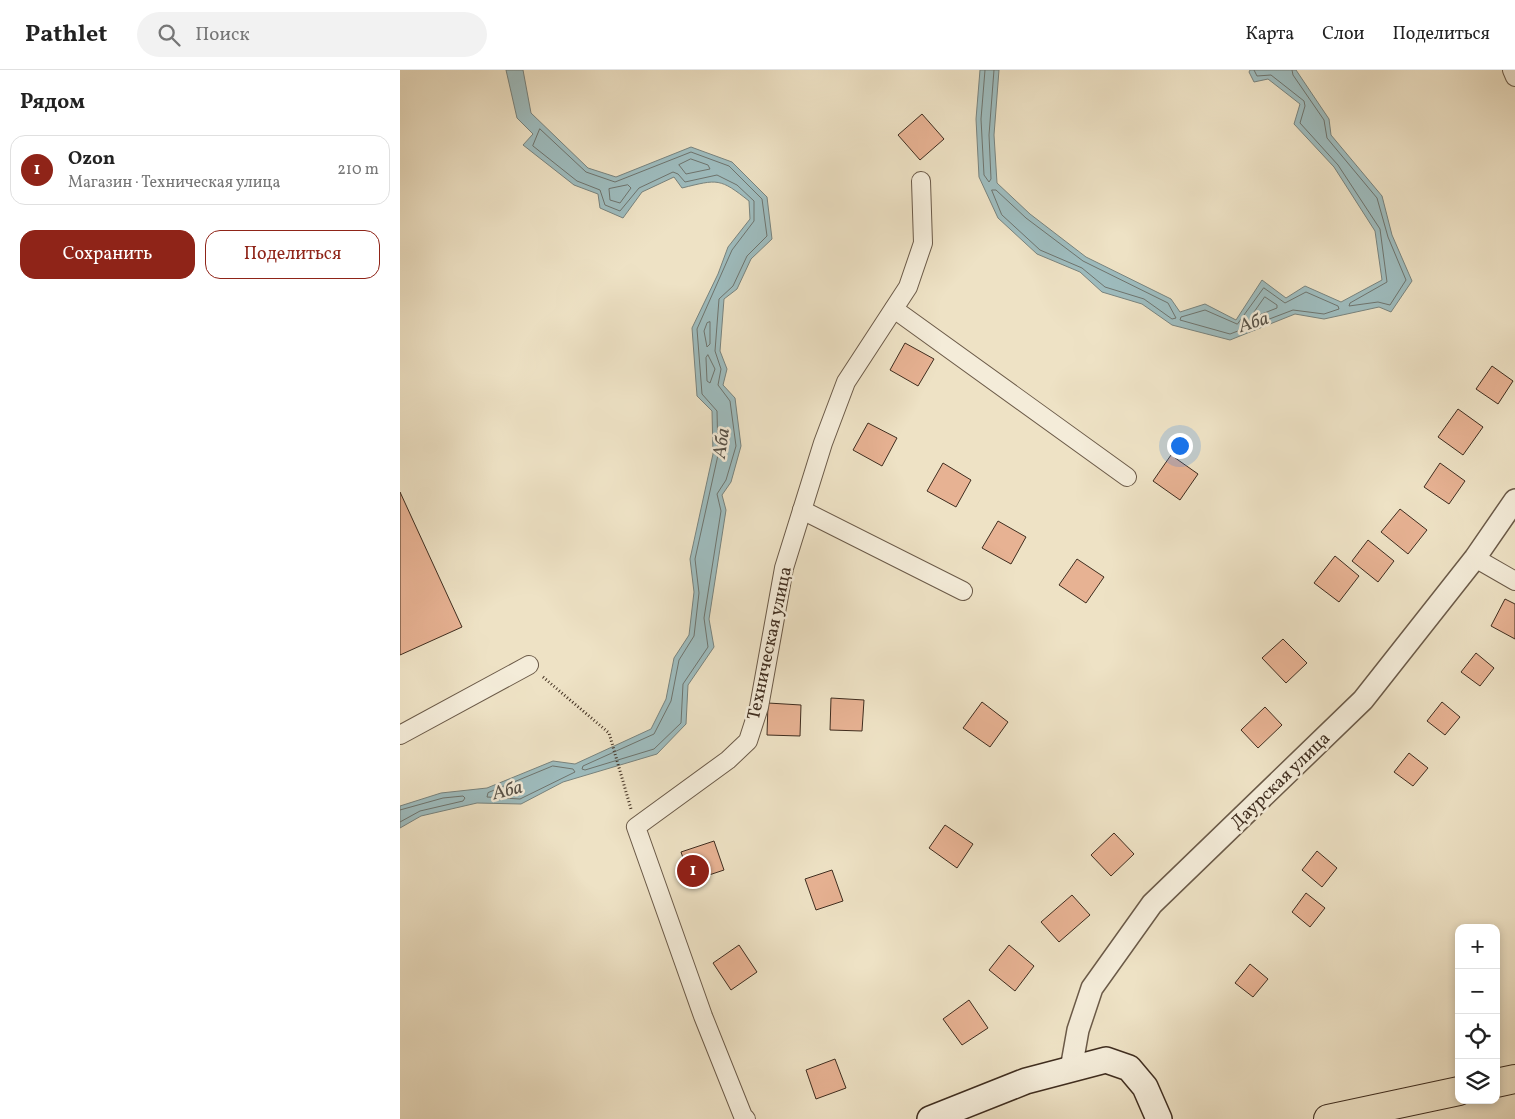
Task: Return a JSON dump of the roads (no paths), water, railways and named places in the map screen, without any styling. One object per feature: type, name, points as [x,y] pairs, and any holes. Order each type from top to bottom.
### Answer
[{"type":"main road","points":[[930,1119],[1026,1081],[1106,1060],[1129,1068],[1146,1086],[1159,1119]]},
{"type":"main road","points":[[1500,1082],[1515,1079]]},
{"type":"main road","points":[[1328,1119],[1455,1092]]},
{"type":"street","points":[[1512,70],[1515,77]]},
{"type":"street","name":"Техническая улица","points":[[746,1119],[743,1116],[703,1016],[636,827],[728,760],[748,741],[759,707],[784,568],[823,443],[846,382],[908,287],[923,243],[921,181]]},
{"type":"street","points":[[894,309],[1127,477]]},
{"type":"street","name":"Даурская улица","points":[[1071,1069],[1078,1030],[1092,988],[1152,904],[1363,700],[1475,558],[1515,500]]},
{"type":"street","points":[[802,510],[962,591]]},
{"type":"street","points":[[1475,558],[1515,581]]},
{"type":"street","points":[[400,735],[529,665]]},
{"type":"water","name":"Аба","points":[[506,70],[523,70],[531,113],[588,168],[616,177],[691,147],[732,162],[767,197],[772,239],[751,259],[737,289],[724,299],[720,351],[727,369],[723,385],[735,398],[741,446],[731,482],[722,495],[726,510],[709,619],[714,647],[688,685],[686,724],[657,754],[563,782],[521,804],[477,803],[421,816],[400,828],[400,806],[441,793],[487,788],[553,761],[575,764],[651,729],[666,699],[674,658],[689,635],[694,592],[690,559],[713,454],[712,411],[697,396],[692,328],[718,274],[728,247],[750,219],[749,201],[725,184],[711,182],[682,188],[674,177],[642,192],[623,218],[600,208],[598,194],[574,185],[523,145],[533,134],[517,118]]},
{"type":"water","name":"Аба","points":[[980,70],[999,70],[994,135],[997,183],[1030,214],[1086,257],[1171,299],[1180,312],[1205,304],[1236,320],[1262,280],[1286,298],[1305,286],[1341,302],[1382,280],[1375,231],[1334,167],[1294,124],[1300,104],[1268,79],[1254,82],[1249,72],[1250,70],[1296,70],[1329,119],[1331,135],[1382,196],[1392,235],[1412,281],[1391,312],[1379,307],[1324,319],[1295,314],[1230,340],[1172,325],[1142,304],[1102,292],[1080,272],[1037,254],[998,218],[979,177],[976,119]]},
{"type":"place","name":"Ozon","points":[[693,871]]}]
